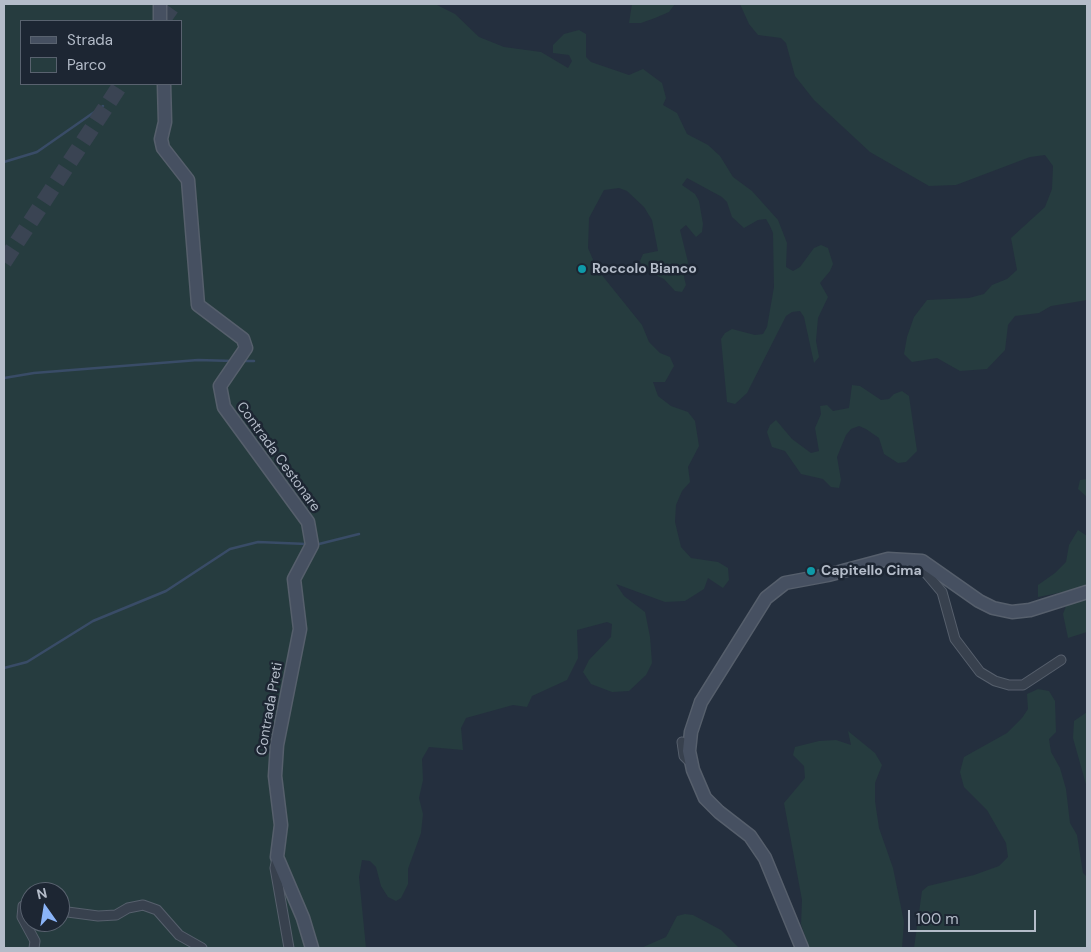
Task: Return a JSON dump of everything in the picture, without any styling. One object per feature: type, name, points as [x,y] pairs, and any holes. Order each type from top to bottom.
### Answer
[{"type":"street","points":[[160,4],[160,20]]},
{"type":"street","name":"Contrada Cestonare","points":[[164,85],[166,122],[161,139],[163,148],[188,180],[198,305],[243,340],[246,348],[220,386],[224,407],[308,522],[312,542]]},
{"type":"street","name":"Contrada Preti","points":[[289,948],[274,868],[281,825],[275,776],[277,745],[300,629],[294,579],[312,542]]},
{"type":"street","points":[[802,948],[765,858],[750,836],[719,812],[705,798],[691,761],[690,737],[701,702],[725,666],[760,606],[776,588],[790,581],[828,575],[875,561],[912,559],[922,561],[993,608],[1012,612],[1044,606],[1087,592]]},
{"type":"street","points":[[912,559],[927,572],[942,592],[955,639],[980,672],[995,681],[1009,685],[1023,685],[1062,660]]},
{"type":"street","points":[[682,742],[684,756],[691,761]]},
{"type":"street","points":[[277,857],[303,918],[312,948]]},
{"type":"street","points":[[70,912],[98,916],[116,914],[128,908],[143,905],[157,910],[179,935],[202,948]]},
{"type":"street","points":[[30,932],[35,941],[34,948]]},
{"type":"green space","points":[[4,4],[435,4],[455,14],[479,37],[504,47],[541,52],[568,68],[572,61],[569,55],[553,53],[553,45],[564,34],[579,30],[586,34],[586,57],[591,62],[629,75],[643,69],[662,83],[666,98],[663,105],[677,113],[687,134],[708,145],[720,156],[733,177],[752,191],[778,220],[787,243],[786,267],[793,271],[800,267],[814,248],[821,245],[828,248],[833,264],[820,283],[828,297],[818,318],[816,341],[819,357],[814,363],[804,317],[800,311],[792,312],[786,316],[747,393],[735,404],[727,402],[721,339],[725,333],[732,329],[755,335],[763,334],[767,327],[774,287],[773,233],[766,219],[758,220],[744,228],[732,217],[727,202],[722,197],[687,178],[682,185],[695,194],[699,201],[703,224],[702,232],[696,237],[686,225],[680,230],[688,262],[684,277],[686,285],[682,292],[675,291],[664,279],[643,269],[640,261],[643,254],[658,251],[652,220],[644,207],[627,191],[619,188],[604,190],[589,218],[588,248],[597,269],[642,325],[649,342],[660,353],[670,357],[674,366],[665,382],[653,382],[658,396],[671,406],[688,412],[695,421],[699,446],[688,467],[690,482],[682,491],[676,505],[675,522],[681,547],[691,558],[718,562],[728,568],[729,580],[723,588],[708,578],[704,589],[685,601],[665,602],[616,584],[624,596],[645,612],[650,637],[652,663],[646,675],[629,691],[612,692],[591,684],[583,672],[589,660],[611,637],[612,624],[607,622],[577,630],[578,658],[567,680],[532,696],[527,707],[513,705],[466,718],[461,728],[463,750],[429,747],[422,759],[423,780],[419,798],[423,814],[421,833],[408,869],[408,884],[401,898],[396,901],[388,897],[381,886],[376,867],[370,861],[362,860],[359,877],[366,948],[4,948]]},
{"type":"green space","points":[[632,4],[675,4],[669,12],[655,18],[641,23],[629,23]]},
{"type":"green space","points":[[740,4],[1087,4],[1087,300],[1051,306],[1039,313],[1015,316],[1008,325],[1005,350],[987,369],[960,371],[937,358],[912,362],[904,354],[907,337],[914,317],[927,300],[969,298],[984,294],[992,285],[1007,279],[1017,270],[1011,238],[1045,207],[1052,189],[1053,166],[1045,155],[1030,157],[956,185],[929,186],[870,152],[814,100],[795,76],[786,43],[781,38],[758,35],[749,24]]},
{"type":"green space","points":[[852,385],[860,386],[881,400],[889,399],[894,394],[902,391],[909,396],[917,451],[906,462],[898,463],[884,454],[879,438],[859,426],[851,429],[846,435],[837,457],[841,480],[839,488],[831,487],[823,479],[801,474],[785,451],[772,447],[767,432],[770,425],[776,420],[792,439],[811,453],[819,451],[815,428],[821,414],[820,406],[827,405],[833,411],[849,408]]},
{"type":"green space","points":[[1087,479],[1087,497],[1078,489],[1080,480]]},
{"type":"green space","points":[[1078,530],[1087,536],[1087,632],[1068,638],[1063,614],[1068,601],[1068,591],[1038,597],[1038,585],[1055,573],[1066,562],[1069,545]]},
{"type":"green space","points":[[1038,689],[1049,691],[1055,701],[1056,732],[1049,739],[1051,752],[1060,768],[1066,789],[1070,823],[1077,835],[1083,873],[1087,877],[1087,948],[914,948],[922,891],[928,886],[974,875],[999,866],[1008,857],[1006,843],[987,810],[964,787],[960,772],[964,757],[1007,733],[1022,718],[1028,709],[1027,694]]},
{"type":"green space","points":[[1087,712],[1087,788],[1073,738],[1074,721]]},
{"type":"green space","points":[[848,731],[875,753],[882,765],[875,783],[875,801],[879,828],[893,868],[904,922],[902,948],[809,948],[801,924],[802,900],[784,803],[805,778],[804,766],[793,755],[795,747],[819,741],[836,740],[851,745]]},
{"type":"green space","points":[[693,915],[721,930],[739,948],[641,948],[666,937],[677,916]]},
{"type":"waterway","points":[[4,162],[37,152],[103,106]]},
{"type":"waterway","points":[[4,378],[34,373],[198,360],[233,361]]},
{"type":"waterway","points":[[243,361],[254,361]]},
{"type":"waterway","points":[[315,545],[359,534]]},
{"type":"waterway","points":[[4,668],[27,662],[93,621],[166,591],[230,549],[258,542],[307,544]]},
{"type":"tunnel","points":[[163,20],[174,4]]},
{"type":"tunnel","points":[[4,262],[120,85]]},
{"type":"place","name":"Roccolo Bianco","points":[[582,269]]},
{"type":"place","name":"Capitello Cima","points":[[811,571]]}]
